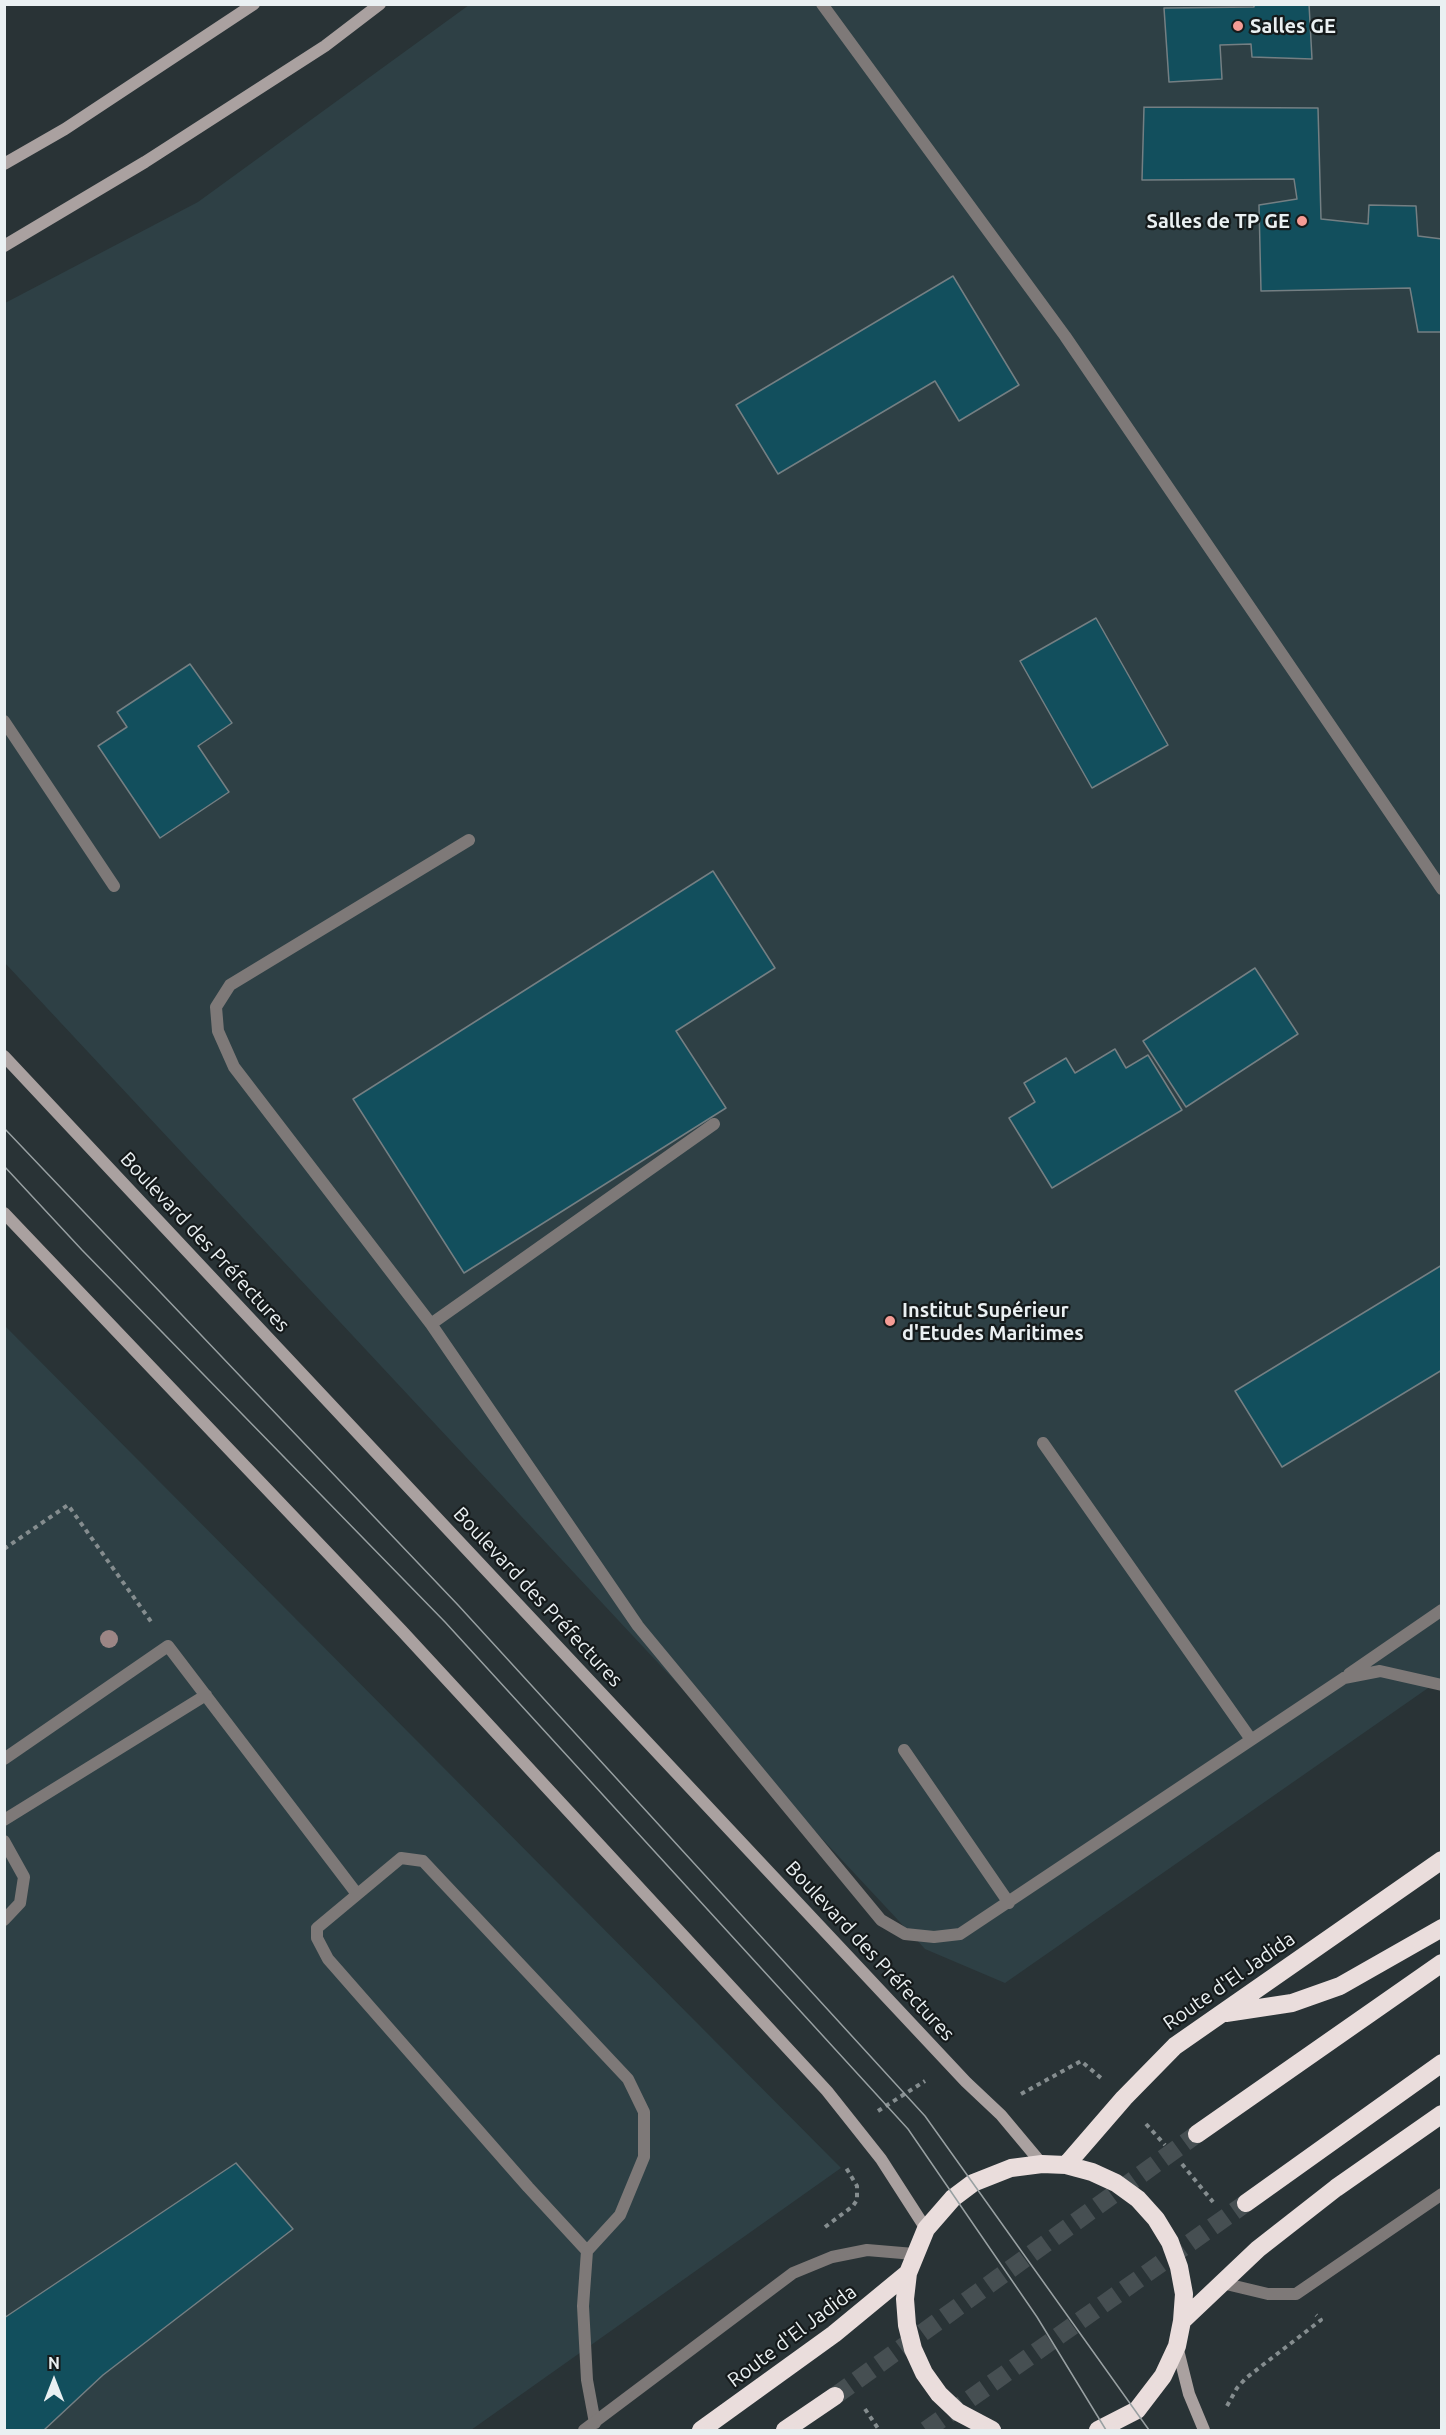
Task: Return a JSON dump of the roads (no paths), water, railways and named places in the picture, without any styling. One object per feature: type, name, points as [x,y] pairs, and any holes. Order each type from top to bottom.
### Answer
[{"type":"highway","name":"Route d'El Jadida","points":[[1066,2165],[1124,2098],[1175,2046],[1442,1860]]},
{"type":"highway","points":[[1219,2014],[1292,2003],[1340,1986],[1442,1928]]},
{"type":"highway","points":[[1197,2134],[1442,1963]]},
{"type":"highway","points":[[1246,2203],[1442,2063]]},
{"type":"highway","points":[[1182,2320],[1258,2249],[1336,2188],[1442,2114]]},
{"type":"highway","points":[[992,2430],[958,2412],[939,2394],[924,2373],[913,2349],[907,2325],[905,2299],[908,2273],[926,2229],[953,2198],[973,2183],[1011,2168],[1042,2164],[1066,2165],[1092,2172],[1116,2183],[1138,2199],[1156,2219],[1170,2242],[1179,2267],[1184,2294],[1182,2320],[1177,2346],[1163,2376],[1137,2410],[1098,2430]]},
{"type":"highway","name":"Route d'El Jadida","points":[[701,2430],[834,2334],[908,2273]]},
{"type":"highway","points":[[785,2430],[835,2396]]},
{"type":"street","points":[[4,164],[65,129],[254,4]]},
{"type":"street","points":[[4,246],[145,162],[325,46],[380,4]]},
{"type":"street","points":[[822,4],[1072,345],[1442,889]]},
{"type":"street","points":[[4,721],[114,886]]},
{"type":"street","points":[[469,840],[230,985],[216,1006],[218,1031],[234,1067],[431,1324],[638,1626],[881,1920],[905,1934],[934,1937],[960,1934],[1442,1610]]},
{"type":"street","name":"Boulevard des Préfectures","points":[[4,1056],[966,2082],[1001,2115],[1042,2164]]},
{"type":"street","points":[[431,1324],[714,1124]]},
{"type":"street","points":[[4,1213],[402,1631],[827,2091],[881,2159],[926,2229]]},
{"type":"street","points":[[1043,1443],[1250,1738]]},
{"type":"street","points":[[4,1759],[168,1646],[357,1894]]},
{"type":"street","points":[[1344,1678],[1380,1671],[1442,1685]]},
{"type":"street","points":[[4,1820],[206,1695]]},
{"type":"street","points":[[904,1750],[1009,1903]]},
{"type":"street","points":[[4,1841],[24,1877],[20,1903],[4,1920]]},
{"type":"street","points":[[587,2251],[328,1959],[317,1938],[317,1928],[400,1858],[423,1861],[628,2079],[644,2112],[644,2157],[620,2215],[587,2251],[583,2306],[587,2380],[595,2423]]},
{"type":"street","points":[[1222,2283],[1268,2294],[1296,2294],[1442,2194]]},
{"type":"street","points":[[584,2430],[793,2273],[832,2257],[867,2250],[914,2254]]},
{"type":"street","points":[[1177,2346],[1189,2394],[1204,2430]]},
{"type":"tunnel","points":[[835,2396],[1197,2134]]},
{"type":"tunnel","points":[[926,2430],[1246,2203]]},
{"type":"tram line","points":[[4,1128],[458,1605],[925,2116],[1149,2430]]},
{"type":"tram line","points":[[4,1166],[82,1250],[445,1622],[908,2129],[1037,2317],[1106,2430]]},
{"type":"place","name":"Salles GE","points":[[1238,26]]},
{"type":"place","name":"Salles de TP GE","points":[[1302,221]]},
{"type":"place","name":"Institut Supérieur d'Etudes Maritimes","points":[[890,1321]]}]
